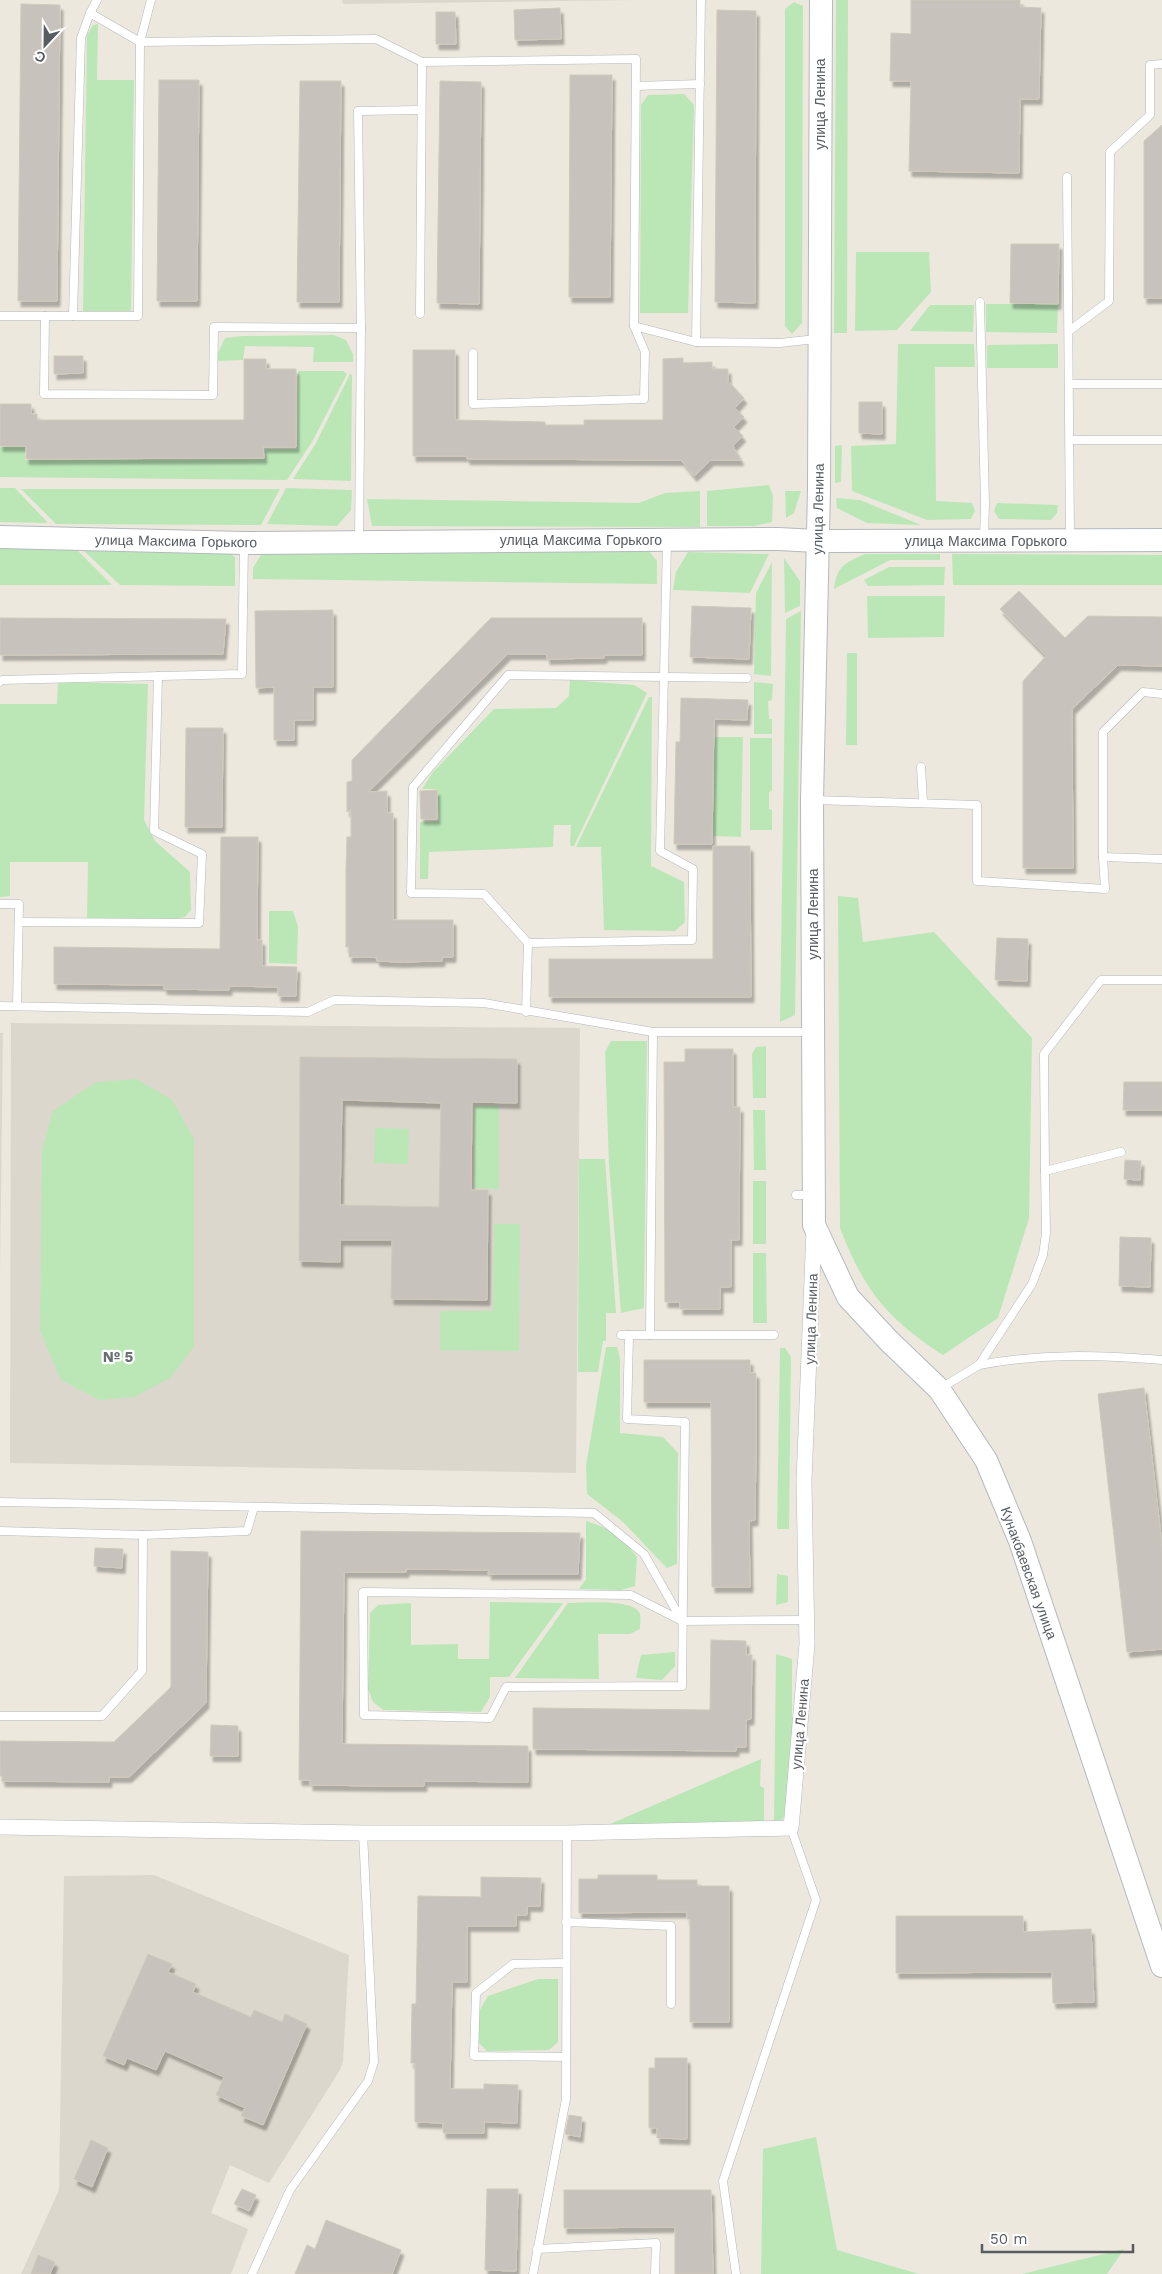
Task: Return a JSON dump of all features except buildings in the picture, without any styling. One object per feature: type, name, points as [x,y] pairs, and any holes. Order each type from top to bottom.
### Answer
[{"type":"main road","name":"улица Ленина","points":[[814,1225],[805,1195],[813,1032],[812,800],[818,541],[821,0]]},
{"type":"main road","name":"улица Максима Горького","points":[[0,537],[244,543],[359,540],[1162,540]]},
{"type":"main road","name":"Кунакбаевская улица","points":[[814,1225],[848,1297],[889,1341],[939,1389],[986,1460],[1020,1541],[1162,1966]]},
{"type":"street","name":"улица Ленина","points":[[791,1828],[807,1620],[804,1481],[814,1225]]},
{"type":"street","points":[[0,1827],[363,1833],[567,1833],[791,1828]]},
{"type":"lane","points":[[73,316],[81,38],[97,0]]},
{"type":"lane","points":[[0,316],[138,316],[140,42],[151,0]]},
{"type":"lane","points":[[696,342],[701,0]]},
{"type":"lane","points":[[90,13],[140,42],[376,38],[422,62],[636,59],[634,326],[645,352],[644,399],[473,404],[473,352]]},
{"type":"lane","points":[[420,314],[422,62]]},
{"type":"lane","points":[[1069,331],[1109,301],[1110,152],[1150,115],[1150,64],[1162,64]]},
{"type":"lane","points":[[636,86],[700,84]]},
{"type":"lane","points":[[359,540],[361,328],[358,111],[421,110]]},
{"type":"lane","points":[[1068,178],[1070,540]]},
{"type":"lane","points":[[980,302],[985,503],[984,539]]},
{"type":"lane","points":[[45,316],[44,394],[213,395],[214,327],[361,328]]},
{"type":"lane","points":[[634,326],[696,342],[780,343],[818,339]]},
{"type":"lane","points":[[1069,384],[1162,384]]},
{"type":"lane","points":[[1070,440],[1162,440]]},
{"type":"lane","points":[[528,943],[692,940],[693,869],[660,851],[662,677],[667,539]]},
{"type":"lane","points":[[0,682],[2,680],[242,674],[244,543]]},
{"type":"lane","points":[[526,1012],[528,943],[484,894],[411,893],[413,787],[508,675],[747,678]]},
{"type":"lane","points":[[18,922],[199,923],[202,854],[154,831],[158,676]]},
{"type":"lane","points":[[812,800],[977,805],[977,881],[1105,888],[1102,732],[1143,692],[1162,694]]},
{"type":"lane","points":[[921,767],[923,802]]},
{"type":"lane","points":[[1103,857],[1162,859]]},
{"type":"lane","points":[[0,904],[19,904],[17,1006]]},
{"type":"lane","points":[[979,1365],[1024,1298],[1038,1270],[1046,1233],[1044,1054],[1101,980],[1162,980]]},
{"type":"lane","points":[[0,1006],[308,1012],[334,1000],[484,1003],[526,1012],[653,1032],[813,1032]]},
{"type":"lane","points":[[650,1334],[653,1032]]},
{"type":"lane","points":[[1045,1171],[1121,1152]]},
{"type":"lane","points":[[774,1335],[625,1335],[627,1419],[685,1422],[682,1621],[682,1686],[506,1687],[490,1718],[364,1715],[363,1592],[631,1595],[682,1621],[807,1620]]},
{"type":"lane","points":[[939,1389],[979,1365],[1029,1357],[1073,1355],[1162,1360]]},
{"type":"lane","points":[[0,1502],[594,1513],[644,1554],[682,1621]]},
{"type":"lane","points":[[0,1531],[143,1535],[247,1531],[254,1507]]},
{"type":"lane","points":[[0,1716],[102,1716],[142,1671],[143,1535]]},
{"type":"lane","points":[[736,2274],[723,2181],[816,1900],[791,1828]]},
{"type":"lane","points":[[252,2274],[290,2190],[368,2081],[374,2062],[363,1833]]},
{"type":"lane","points":[[533,2274],[566,2099],[567,1833]]},
{"type":"lane","points":[[566,1922],[671,1926],[671,2004]]},
{"type":"lane","points":[[566,1963],[513,1964],[476,1993],[474,2056],[566,2057]]},
{"type":"lane","points":[[537,2249],[656,2243],[655,2274]]},
{"type":"shaded area","points":[[342,0],[636,0],[343,4]]},
{"type":"shaded area","points":[[11,1023],[580,1028],[576,1473],[10,1463]]},
{"type":"shaded area","points":[[0,1033],[3,1033],[0,1275]]},
{"type":"shaded area","points":[[154,1875],[349,1955],[343,2061],[340,2070],[269,2183],[230,2165],[211,2213],[248,2229],[231,2274],[21,2274],[59,2190],[64,1876]]},
{"type":"green space","points":[[836,0],[848,0],[847,333],[834,333]]},
{"type":"green space","points":[[794,2],[803,6],[802,323],[792,334],[785,326],[785,9]]},
{"type":"green space","points":[[98,24],[97,80],[134,80],[131,311],[83,311],[87,35],[93,25]]},
{"type":"green space","points":[[684,94],[694,105],[688,313],[640,313],[641,105],[648,95]]},
{"type":"green space","points":[[856,252],[929,252],[931,292],[897,330],[855,331]]},
{"type":"green space","points":[[986,304],[1058,304],[1057,333],[986,332]]},
{"type":"green space","points":[[930,305],[974,305],[973,332],[910,331]]},
{"type":"green space","points":[[334,335],[346,340],[353,354],[353,362],[313,362],[314,347],[245,346],[243,360],[217,361],[218,353],[225,338],[243,336]]},
{"type":"green space","points":[[898,344],[974,344],[975,367],[935,367],[936,501],[972,503],[975,511],[971,519],[927,520],[852,491],[851,446],[896,444]]},
{"type":"green space","points":[[1058,344],[1058,368],[987,368],[987,345]]},
{"type":"green space","points":[[298,371],[343,371],[347,374],[312,442],[287,480],[0,477],[0,447],[25,447],[25,460],[265,459],[265,449],[297,449]]},
{"type":"green space","points":[[350,374],[352,375],[351,481],[293,479],[316,443]]},
{"type":"green space","points":[[842,445],[841,482],[835,483],[835,446]]},
{"type":"green space","points":[[769,485],[773,496],[772,522],[754,526],[707,526],[707,491]]},
{"type":"green space","points":[[0,488],[15,488],[48,523],[0,522]]},
{"type":"green space","points":[[286,488],[352,490],[351,510],[337,526],[267,524]]},
{"type":"green space","points":[[21,489],[280,489],[261,525],[56,524]]},
{"type":"green space","points":[[700,491],[700,527],[372,526],[367,499],[639,503],[665,493]]},
{"type":"green space","points":[[785,491],[801,491],[794,513],[786,518]]},
{"type":"green space","points":[[836,498],[860,500],[921,525],[867,523],[837,508]]},
{"type":"green space","points":[[997,503],[1058,505],[1057,513],[1051,520],[999,519],[994,511]]},
{"type":"green space","points":[[0,549],[76,549],[112,585],[0,585]]},
{"type":"green space","points":[[82,549],[225,550],[235,557],[235,586],[120,585]]},
{"type":"green space","points":[[264,550],[648,550],[657,561],[657,584],[253,579],[253,568]]},
{"type":"green space","points":[[688,552],[769,554],[750,593],[673,590],[676,572]]},
{"type":"green space","points":[[865,554],[940,554],[940,560],[890,560],[834,589],[837,575],[843,566]]},
{"type":"green space","points":[[952,554],[1162,555],[1162,585],[953,585]]},
{"type":"green space","points":[[784,558],[800,581],[800,606],[785,613]]},
{"type":"green space","points":[[772,562],[771,676],[754,674],[756,593]]},
{"type":"green space","points":[[889,567],[945,567],[944,585],[868,586],[864,580]]},
{"type":"green space","points":[[867,596],[945,596],[944,637],[868,638]]},
{"type":"green space","points":[[801,611],[795,1015],[780,1022],[786,619]]},
{"type":"green space","points":[[847,653],[857,653],[857,745],[846,745]]},
{"type":"green space","points":[[570,680],[634,685],[647,693],[574,846],[570,846],[571,825],[554,825],[553,847],[429,852],[428,879],[420,879],[420,822],[439,821],[437,789],[422,789],[433,772],[494,709],[556,708],[569,696]]},
{"type":"green space","points":[[58,682],[148,684],[144,820],[155,841],[190,872],[191,910],[185,917],[174,919],[87,919],[88,862],[10,862],[10,896],[0,897],[0,704],[57,704]]},
{"type":"green space","points":[[754,682],[773,684],[772,700],[768,701],[769,719],[772,719],[772,734],[754,734]]},
{"type":"green space","points":[[649,697],[652,697],[651,866],[684,882],[685,922],[675,931],[604,930],[601,847],[576,847]]},
{"type":"green space","points":[[715,737],[743,737],[741,837],[713,836]]},
{"type":"green space","points":[[750,738],[772,738],[772,791],[769,792],[769,809],[772,810],[772,830],[750,830]]},
{"type":"green space","points":[[838,896],[858,898],[863,942],[934,932],[1032,1038],[1029,1218],[998,1318],[943,1355],[906,1328],[879,1301],[858,1269],[840,1228]]},
{"type":"green space","points":[[269,911],[293,911],[298,927],[297,964],[269,963]]},
{"type":"green space","points":[[611,1041],[647,1041],[644,1308],[621,1313],[609,1165],[605,1052]]},
{"type":"green space","points":[[766,1046],[766,1098],[753,1098],[752,1054],[756,1047]]},
{"type":"green space","points":[[137,1079],[172,1100],[194,1139],[194,1347],[170,1378],[134,1397],[99,1400],[61,1380],[40,1331],[42,1150],[53,1111],[96,1082]]},
{"type":"green space","points":[[474,1106],[499,1106],[499,1189],[474,1188]]},
{"type":"green space","points":[[753,1110],[765,1110],[766,1170],[754,1170]]},
{"type":"green space","points":[[375,1128],[409,1129],[408,1164],[374,1163]]},
{"type":"green space","points":[[579,1159],[605,1159],[616,1313],[606,1313],[606,1341],[603,1341],[598,1372],[578,1372]]},
{"type":"green space","points":[[753,1181],[766,1181],[766,1244],[753,1244]]},
{"type":"green space","points":[[494,1224],[520,1224],[519,1351],[440,1350],[440,1311],[493,1311]]},
{"type":"green space","points":[[753,1253],[766,1253],[767,1323],[753,1323]]},
{"type":"green space","points":[[606,1347],[617,1347],[620,1358],[620,1433],[663,1437],[678,1453],[677,1564],[667,1568],[622,1521],[587,1494],[586,1466]]},
{"type":"green space","points":[[780,1348],[785,1348],[791,1357],[789,1529],[777,1529]]},
{"type":"green space","points":[[586,1521],[615,1534],[637,1557],[635,1586],[621,1590],[579,1589],[586,1579]]},
{"type":"green space","points":[[777,1574],[788,1576],[788,1602],[776,1605]]},
{"type":"green space","points":[[490,1602],[563,1603],[509,1677],[490,1677],[490,1697],[481,1712],[383,1710],[373,1702],[368,1689],[370,1613],[378,1605],[411,1603],[411,1645],[458,1644],[458,1659],[489,1659]]},
{"type":"green space","points":[[568,1603],[619,1603],[629,1606],[636,1609],[640,1614],[640,1629],[630,1634],[598,1634],[599,1679],[515,1678]]},
{"type":"green space","points":[[675,1652],[675,1666],[662,1680],[636,1678],[641,1655]]},
{"type":"green space","points":[[776,1654],[792,1659],[792,1803],[782,1820],[774,1821]]},
{"type":"green space","points":[[761,1759],[760,1786],[764,1788],[764,1826],[610,1824]]},
{"type":"green space","points":[[538,1979],[558,1979],[558,2042],[549,2050],[487,2051],[478,2042],[478,2013],[488,1996]]},
{"type":"green space","points":[[816,2137],[837,2250],[919,2274],[761,2274],[763,2149]]},
{"type":"green space","points":[[1124,2249],[1107,2274],[1022,2274]]},
{"type":"district","name":"№ 5","points":[[118,1357]]}]
